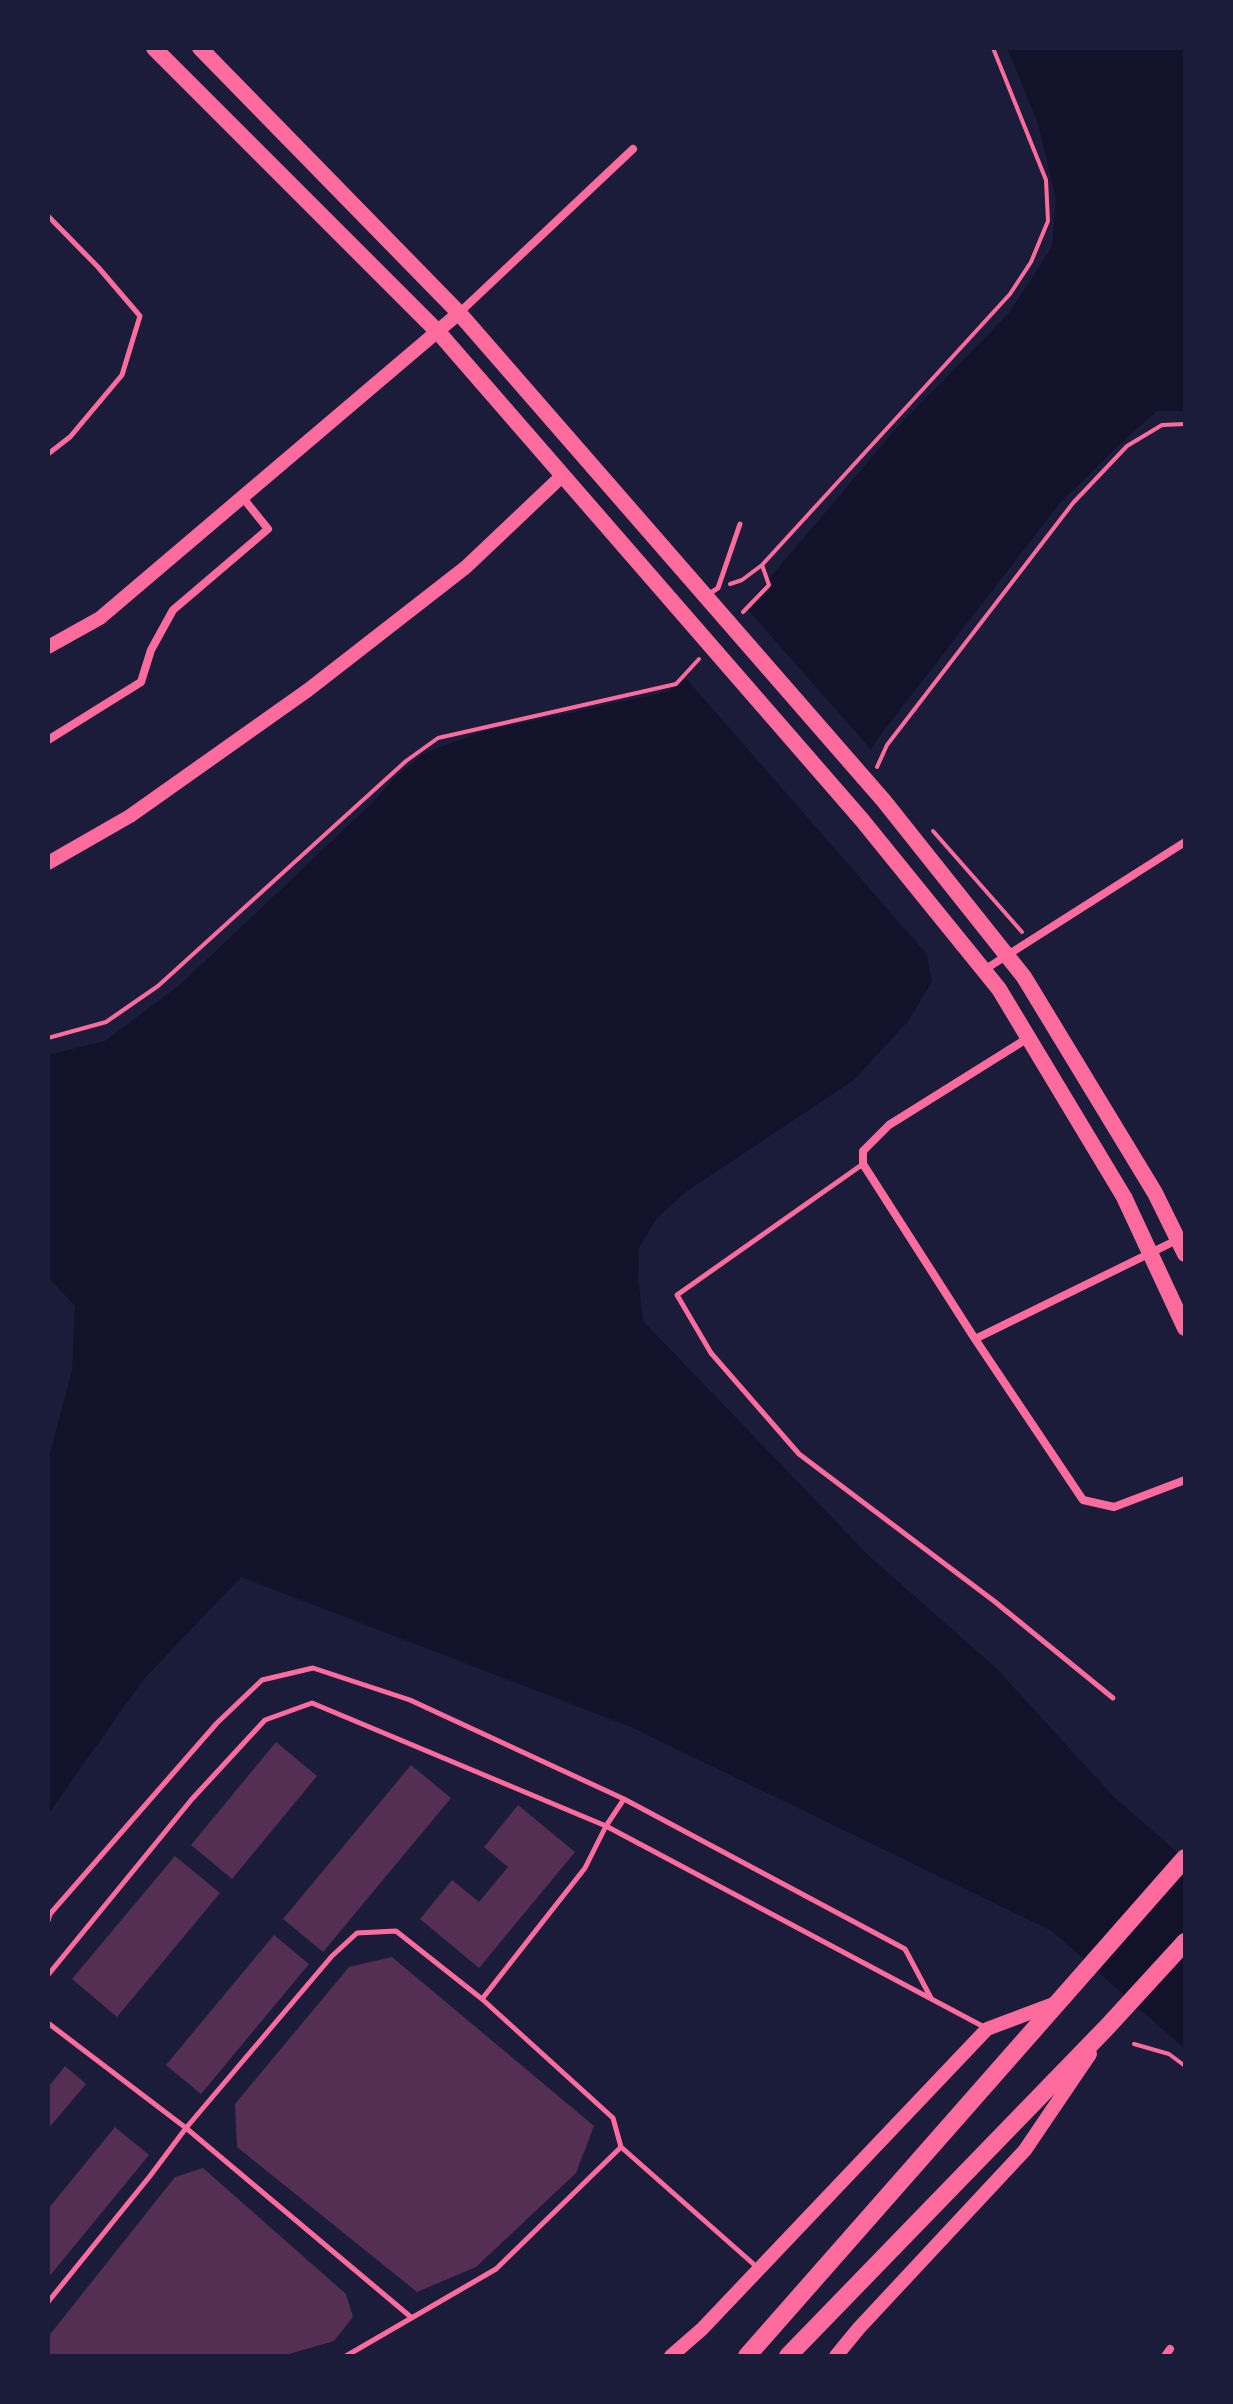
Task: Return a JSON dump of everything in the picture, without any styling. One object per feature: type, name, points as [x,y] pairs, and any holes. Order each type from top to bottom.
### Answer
[{"type":"main road","points":[[154,48],[439,333],[862,820],[984,970],[999,989],[1124,1197],[1185,1328]]},
{"type":"main road","points":[[200,48],[459,313],[712,592],[884,801],[1024,977],[1183,1243]]},
{"type":"main road","points":[[747,2356],[1185,1858]]},
{"type":"main road","points":[[788,2356],[1108,2026],[1185,1942]]},
{"type":"street","points":[[48,647],[100,618],[439,333],[633,149]]},
{"type":"street","points":[[48,863],[130,816],[308,690],[466,567],[563,475]]},
{"type":"street","points":[[48,740],[141,682],[151,650],[173,610],[268,529],[243,498]]},
{"type":"street","points":[[984,970],[1185,842]]},
{"type":"street","points":[[1028,1038],[889,1125],[863,1151],[863,1164],[1083,1500],[1114,1507],[1185,1480]]},
{"type":"street","points":[[975,1339],[1150,1253],[1183,1243]]},
{"type":"street","points":[[671,2356],[702,2329],[987,2029],[1060,2001]]},
{"type":"street","points":[[836,2356],[1025,2150],[1108,2026]]},
{"type":"lane","points":[[48,216],[140,316],[122,375],[70,437],[48,454]]},
{"type":"lane","points":[[712,592],[740,524]]},
{"type":"lane","points":[[863,1164],[677,1295],[711,1353],[799,1454],[994,1601],[1113,1698]]},
{"type":"lane","points":[[48,1921],[50,1914],[217,1723],[262,1680],[313,1668],[410,1700],[624,1799],[905,1949],[931,1999]]},
{"type":"lane","points":[[48,1975],[192,1799],[265,1720],[312,1703],[606,1826],[987,2029]]},
{"type":"lane","points":[[482,1999],[585,1868],[624,1799]]},
{"type":"lane","points":[[48,2302],[186,2128],[332,1956],[357,1933],[396,1931],[482,1999],[613,2118],[621,2147],[759,2269]]},
{"type":"lane","points":[[48,2023],[186,2128],[412,2318]]},
{"type":"lane","points":[[346,2356],[496,2269],[621,2147]]},
{"type":"path","points":[[712,592],[742,580],[762,565],[1010,294],[1031,262],[1048,221],[1046,180],[993,48]]},
{"type":"path","points":[[877,767],[887,745],[1073,503],[1127,446],[1162,425],[1185,424]]},
{"type":"path","points":[[750,624],[738,615],[769,585],[762,565]]},
{"type":"path","points":[[48,1038],[106,1022],[158,986],[406,761],[438,738],[676,684],[707,651]]},
{"type":"path","points":[[928,825],[1029,940]]},
{"type":"path","points":[[1134,2044],[1169,2054],[1185,2066]]},
{"type":"shaded area","points":[[1007,48],[1185,48],[1185,413],[1157,411],[1060,503],[875,742],[852,785],[848,818],[860,861],[925,945],[932,982],[908,1021],[854,1080],[687,1191],[657,1218],[639,1248],[638,1278],[643,1321],[869,1556],[996,1668],[1113,1796],[1185,1859],[1185,2049],[1052,1931],[631,1727],[241,1577],[143,1680],[48,1814],[48,1460],[72,1371],[75,1306],[48,1277],[48,1055],[105,1041],[181,984],[373,802],[396,776],[425,753],[481,732],[667,692],[681,683],[895,430],[1009,313],[1052,247],[1056,199],[1038,123]]},
{"type":"pier","points":[[742,603],[874,753],[856,786],[852,817],[864,859],[897,895],[929,943],[932,960],[683,675]]},
{"type":"building","points":[[276,1742],[317,1776],[232,1879],[191,1845]]},
{"type":"building","points":[[411,1765],[451,1798],[323,1952],[283,1919]]},
{"type":"building","points":[[518,1805],[575,1852],[479,1968],[420,1919],[452,1880],[479,1902],[508,1867],[484,1847]]},
{"type":"building","points":[[175,1856],[220,1893],[117,2017],[72,1979]]},
{"type":"building","points":[[274,1935],[309,1964],[201,2094],[166,2065]]},
{"type":"building","points":[[392,1957],[594,2126],[576,2173],[476,2267],[417,2292],[237,2147],[235,2104],[349,1967]]},
{"type":"building","points":[[65,2066],[86,2084],[48,2129],[48,2084]]},
{"type":"building","points":[[115,2127],[149,2155],[48,2278],[48,2209]]},
{"type":"building","points":[[203,2168],[346,2294],[353,2317],[334,2341],[282,2356],[48,2356],[48,2337],[175,2177]]}]
